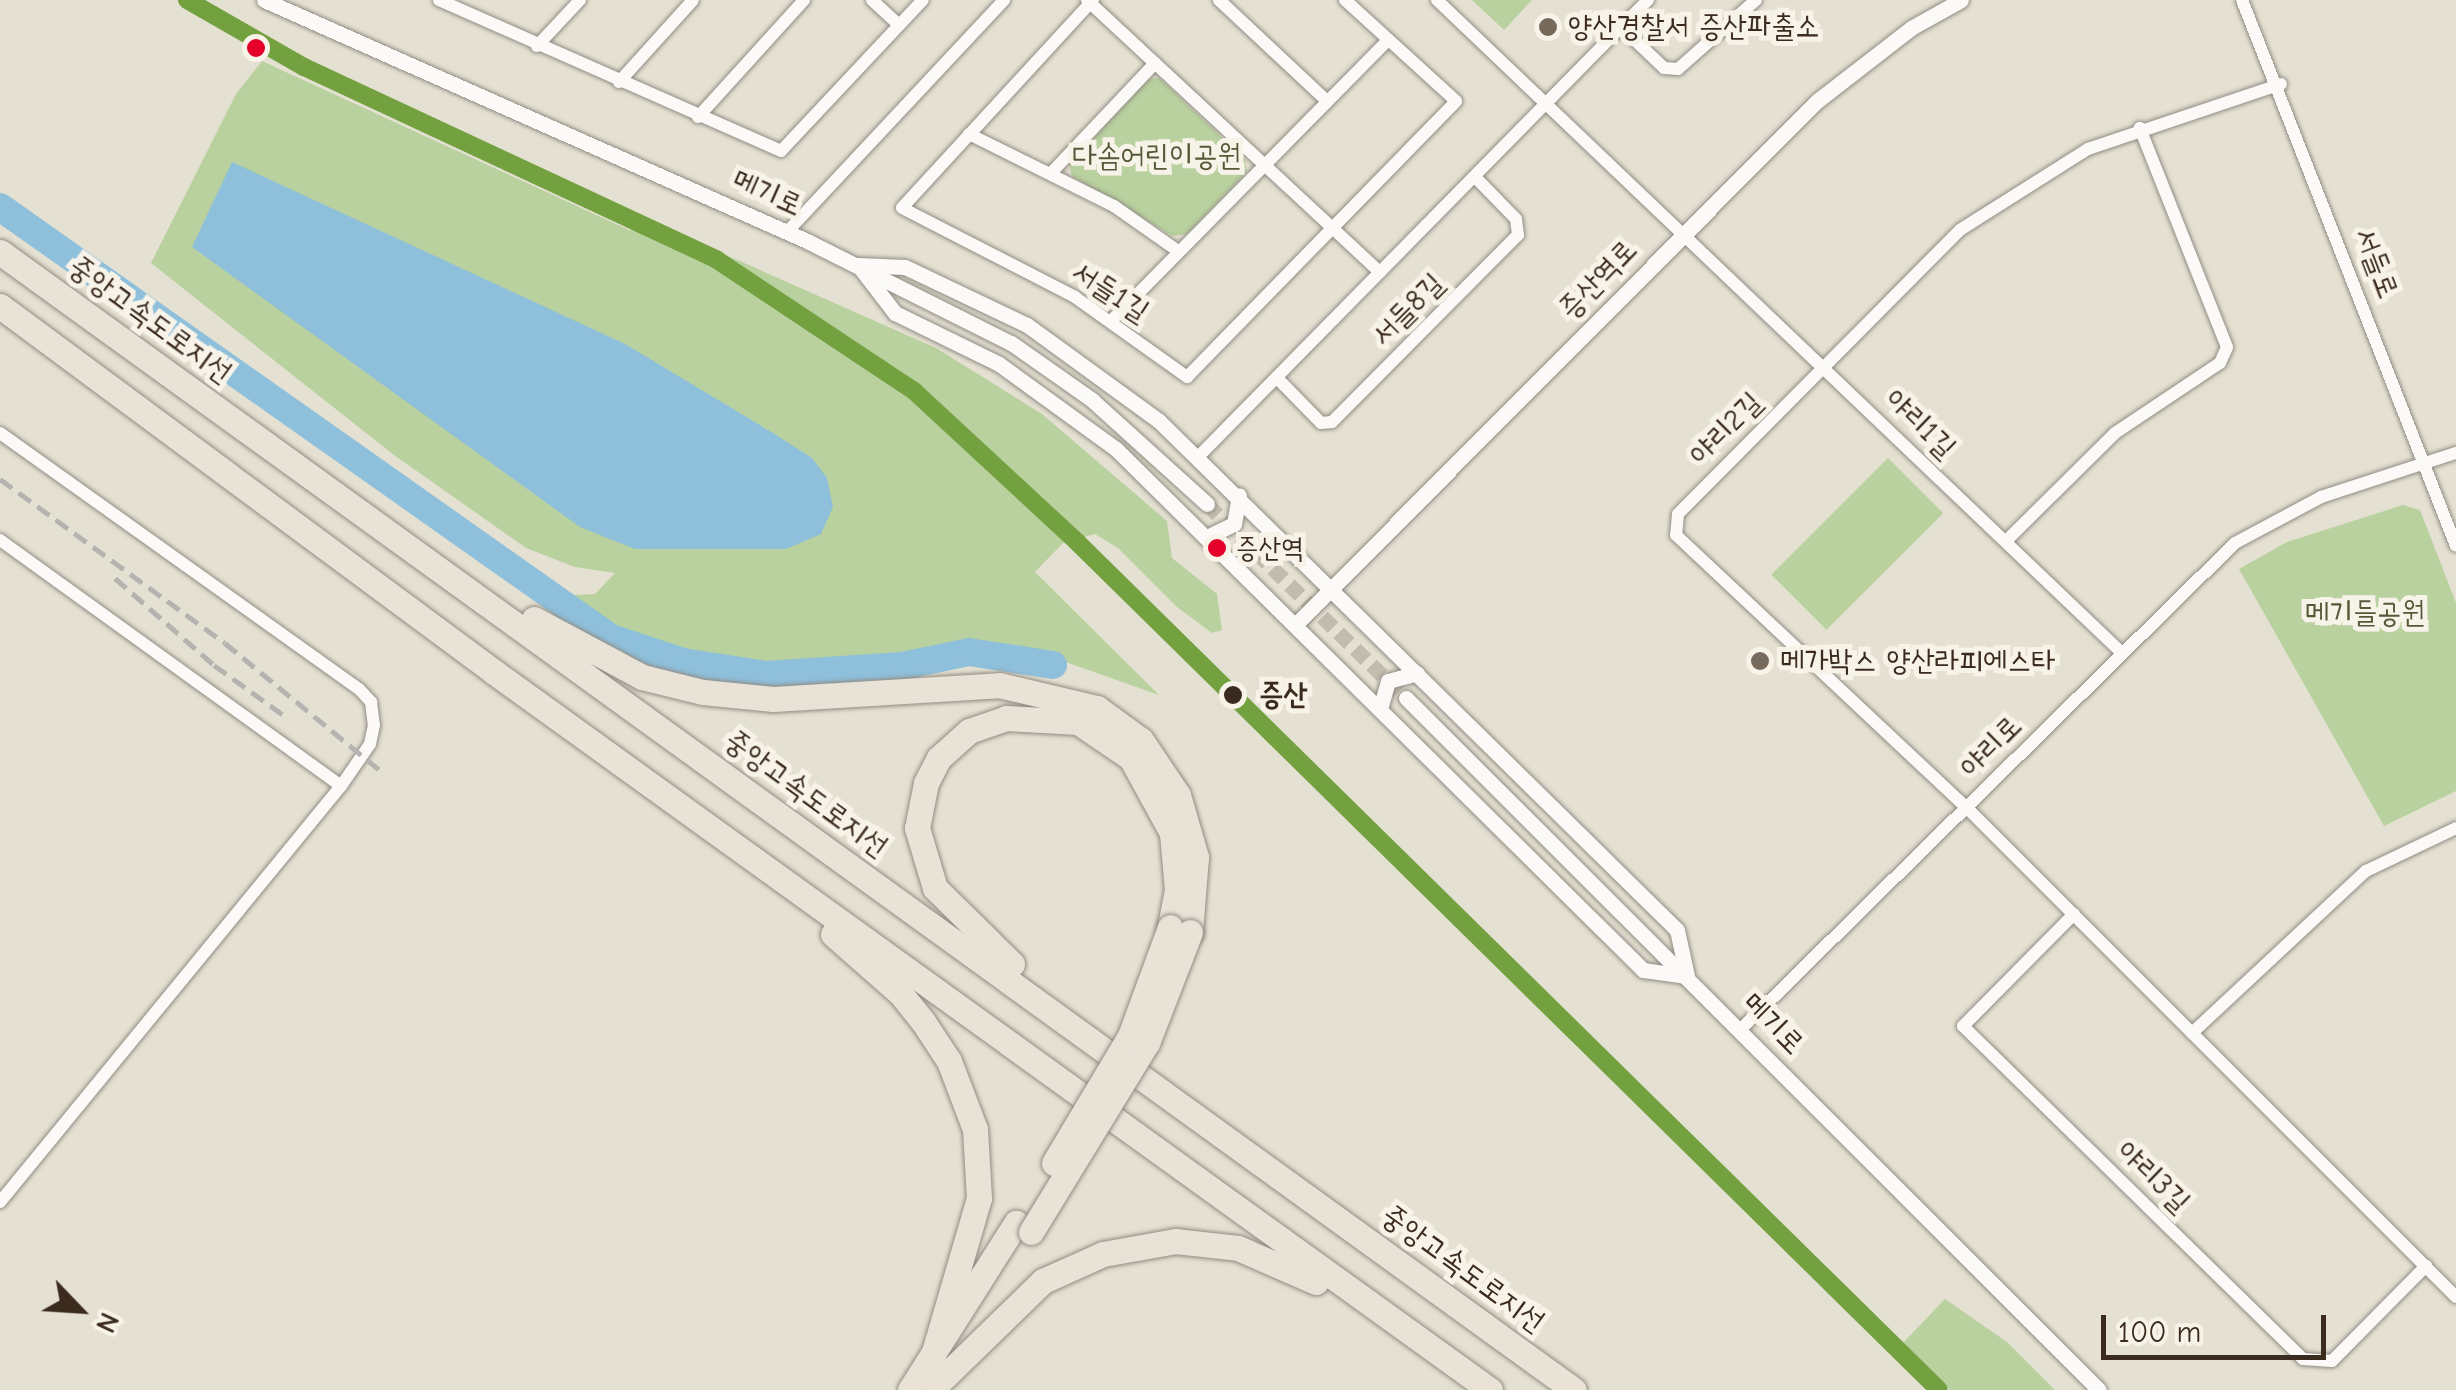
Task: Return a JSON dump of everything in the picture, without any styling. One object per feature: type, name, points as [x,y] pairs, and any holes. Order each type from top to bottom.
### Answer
[{"type":"highway","points":[[10,259],[68,285],[513,607],[642,677],[773,700],[999,685],[1049,692],[1096,708],[1141,740],[1178,795],[1196,858],[1147,1043],[1024,1228],[934,1378]]},
{"type":"highway","name":"중앙고속도로지선","points":[[10,259],[1574,1390]]},
{"type":"highway","points":[[0,306],[620,763],[1490,1390]]},
{"type":"highway","points":[[1180,929],[1172,833],[1130,758],[1099,732],[1062,718],[1006,718],[969,732],[939,758],[918,808],[918,847],[953,912],[996,952],[1242,1135],[1260,1162]]},
{"type":"highway","points":[[620,763],[640,793],[831,933],[900,993],[948,1061],[975,1130],[979,1198],[934,1378]]},
{"type":"highway","points":[[910,1390],[934,1378],[1043,1282],[1103,1254],[1176,1241],[1238,1248],[1292,1266],[1470,1390]]},
{"type":"street","name":"메기로","points":[[264,0],[287,5],[858,264],[1011,343],[1092,400],[1207,504]]},
{"type":"street","points":[[439,0],[459,4],[537,46],[781,152],[923,0]]},
{"type":"street","points":[[537,46],[580,0]]},
{"type":"street","points":[[618,82],[692,0]]},
{"type":"street","points":[[698,117],[804,0]]},
{"type":"street","points":[[872,0],[899,25]]},
{"type":"street","points":[[788,232],[1004,0]]},
{"type":"street","points":[[1219,0],[1327,101]]},
{"type":"street","name":"서들1길","points":[[1344,0],[1456,101],[1334,228],[1187,377],[1112,319],[902,208],[1090,1],[1155,63],[1334,228],[1380,272]]},
{"type":"street","name":"야리1길","points":[[1437,0],[1684,231],[2122,653]]},
{"type":"street","name":"서들8길","points":[[1198,457],[1648,0]]},
{"type":"street","points":[[1621,27],[1664,68],[1678,69],[1756,0]]},
{"type":"street","name":"증산역로","points":[[1296,624],[1684,231],[1817,102],[1911,28],[1961,0]]},
{"type":"street","name":"서들로","points":[[2242,0],[2280,84],[2456,546]]},
{"type":"street","points":[[1112,319],[1388,40]]},
{"type":"street","points":[[1052,172],[1155,63]]},
{"type":"street","name":"야리2길","points":[[1966,807],[1676,535],[1678,514],[1960,230],[2088,149],[2140,128],[2280,84]]},
{"type":"street","points":[[2006,541],[2115,433],[2220,364],[2227,347],[2140,128]]},
{"type":"street","points":[[969,134],[1052,172],[1178,251]]},
{"type":"street","name":"서들8길","points":[[1277,378],[1321,423],[1332,422],[1505,248],[1521,227],[1475,177]]},
{"type":"street","points":[[858,264],[905,267],[1027,326],[1132,400],[1239,496],[1677,930],[1687,976],[1644,970],[1154,482],[1062,405],[999,364],[896,312],[858,264]]},
{"type":"street","points":[[0,432],[359,689],[371,702],[374,724],[370,744],[341,786],[0,1202]]},
{"type":"street","name":"야리로","points":[[1740,1030],[2247,535],[2321,497],[2456,453]]},
{"type":"street","points":[[1207,537],[1234,524],[1239,496]]},
{"type":"street","points":[[0,540],[341,786]]},
{"type":"street","points":[[1380,708],[1388,681],[1417,673]]},
{"type":"street","name":"메기로","points":[[1406,698],[2099,1390]]},
{"type":"street","points":[[1966,807],[2456,1297]]},
{"type":"street","points":[[2192,1032],[2366,871],[2456,828]]},
{"type":"street","name":"야리3길","points":[[2074,914],[1963,1026],[2303,1359],[2332,1361],[2426,1266]]},
{"type":"green space","points":[[1472,0],[1532,0],[1504,30]]},
{"type":"green space","points":[[262,61],[629,230],[672,231],[936,348],[1042,414],[1167,521],[1172,558],[1217,594],[1222,630],[1212,633],[1177,607],[1118,548],[1095,534],[1063,543],[1035,572],[1159,695],[1040,653],[962,644],[883,659],[750,665],[676,651],[606,626],[560,596],[595,594],[615,573],[575,567],[526,548],[394,455],[151,263],[236,94]]},
{"type":"green space","name":"다솜어린이공원","points":[[1159,78],[1245,159],[1247,172],[1187,234],[1173,236],[1072,176],[1069,164],[1149,79]]},
{"type":"green space","points":[[1888,458],[1943,513],[1826,630],[1771,575]]},
{"type":"green space","name":"메기들공원","points":[[2403,505],[2420,510],[2456,603],[2456,791],[2384,826],[2239,569],[2287,542]]},
{"type":"green space","points":[[1945,1299],[2007,1342],[2055,1390],[1950,1390],[1902,1344]]},
{"type":"water","points":[[232,162],[625,344],[773,433],[812,458],[827,478],[833,507],[821,534],[786,549],[635,549],[580,527],[192,247]]},
{"type":"waterway","points":[[0,207],[611,638],[683,662],[766,675],[902,666],[969,652],[1053,665]]},
{"type":"tunnel","points":[[1207,504],[1406,698]]},
{"type":"railway","points":[[0,479],[225,643],[383,773]]},
{"type":"railway","points":[[115,578],[214,665],[286,717]]},
{"type":"transit line","points":[[187,0],[304,67],[717,260],[914,391],[1077,542],[1939,1390]]},
{"type":"place","name":"양산경찰서 증산파출소","points":[[1548,27]]},
{"type":"place","name":"증산역","points":[[1217,548]]},
{"type":"place","name":"메가박스 양산라피에스타","points":[[1760,661]]},
{"type":"place","name":"증산","points":[[1233,695]]}]
